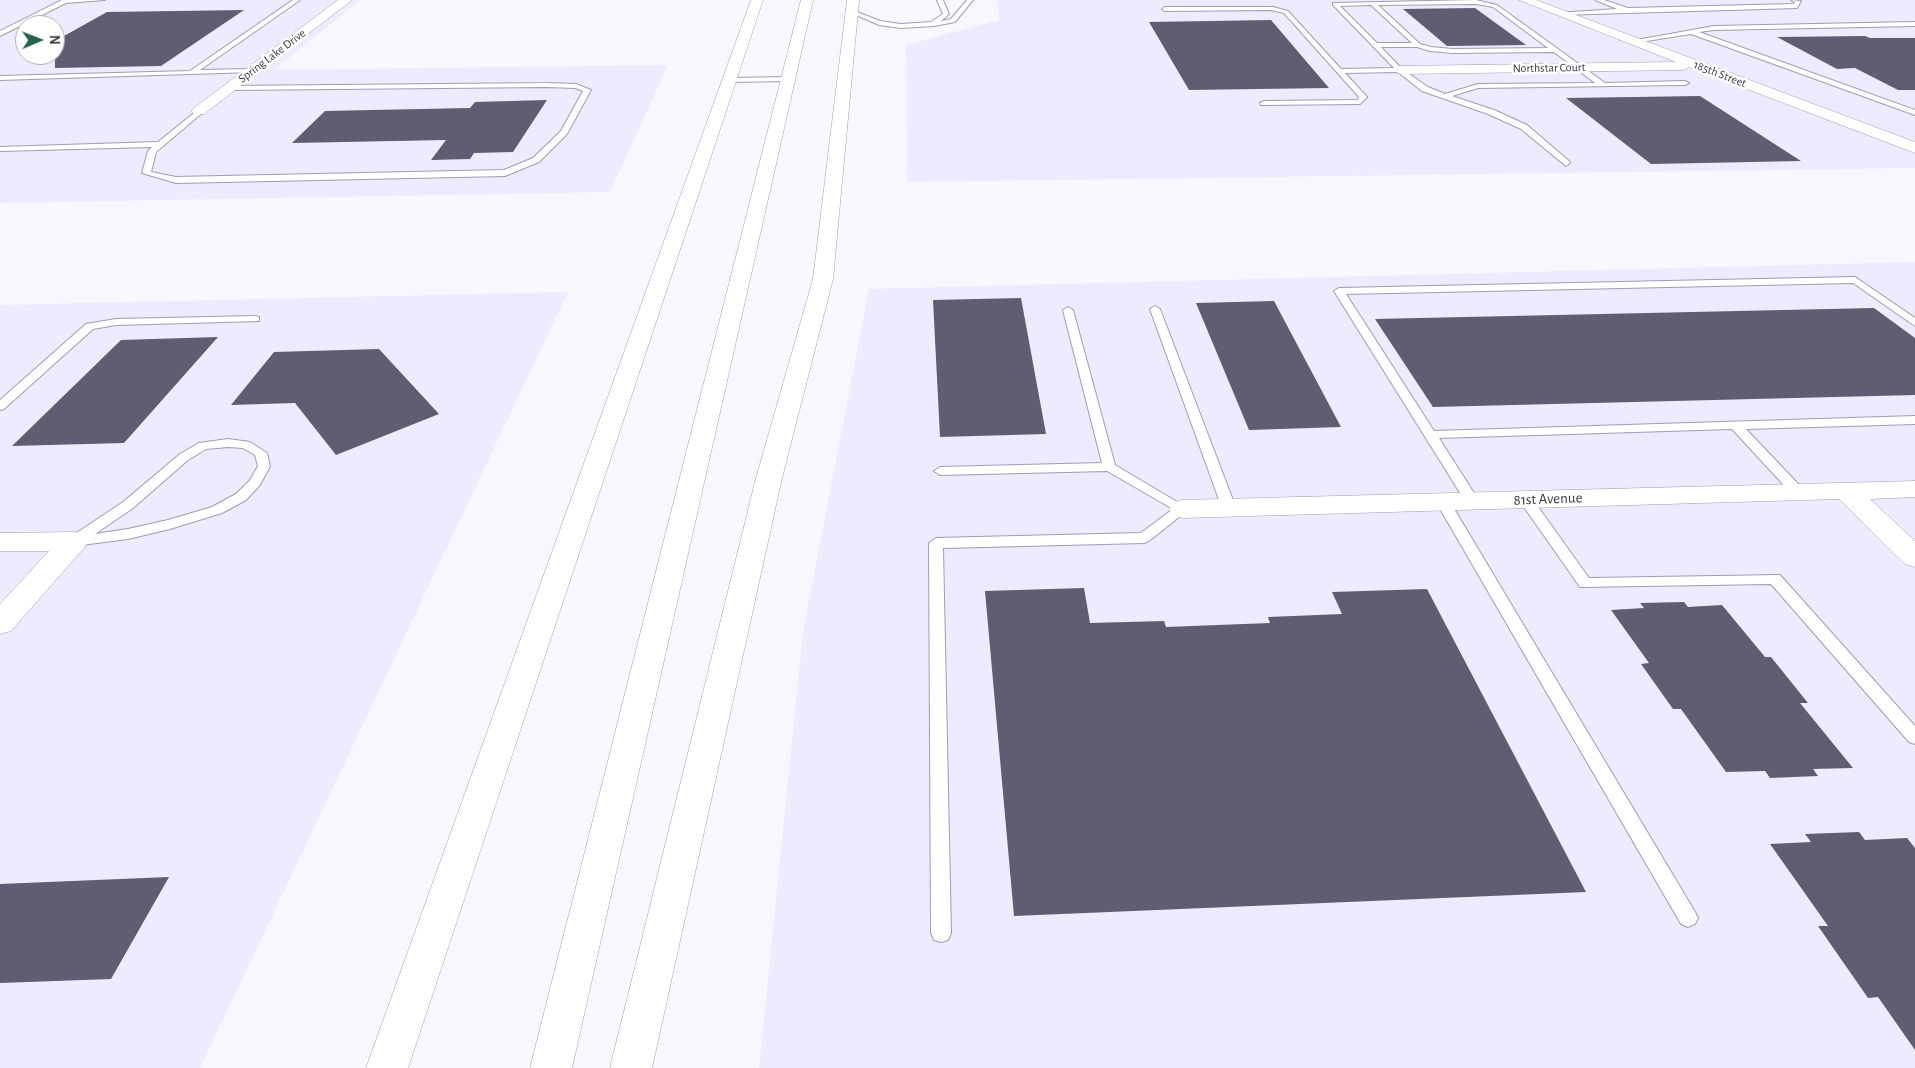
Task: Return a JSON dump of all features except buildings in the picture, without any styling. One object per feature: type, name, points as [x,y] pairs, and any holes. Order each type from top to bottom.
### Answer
[{"type":"main road","name":"Spring Lake Drive","points":[[199,111],[346,0]]},
{"type":"main road","points":[[387,1068],[757,0]]},
{"type":"main road","points":[[551,1068],[807,0]]},
{"type":"main road","name":"185th Street","points":[[1525,0],[1915,148]]},
{"type":"main road","points":[[631,1068],[769,478],[823,279],[853,6]]},
{"type":"main road","name":"Northstar Court","points":[[1400,70],[1697,65]]},
{"type":"main road","name":"81st Avenue","points":[[1182,509],[1915,489]]},
{"type":"main road","points":[[1846,491],[1915,557]]},
{"type":"main road","points":[[0,542],[74,541]]},
{"type":"main road","points":[[5,611],[74,541]]},
{"type":"lane","points":[[0,34],[66,1],[102,0]]},
{"type":"lane","points":[[194,72],[296,0]]},
{"type":"lane","points":[[933,24],[946,14],[940,0]]},
{"type":"lane","points":[[853,6],[879,22],[901,26],[953,22],[970,0]]},
{"type":"lane","points":[[1598,0],[1627,10]]},
{"type":"lane","points":[[1559,13],[1797,6],[1798,2],[1794,0]]},
{"type":"lane","points":[[1566,163],[1524,127],[1491,112],[1425,89],[1400,70],[1335,4],[1476,2],[1491,4],[1603,85]]},
{"type":"lane","points":[[1373,4],[1418,45]]},
{"type":"lane","points":[[1165,9],[1271,8],[1286,12],[1363,97],[1360,102],[1264,103]]},
{"type":"lane","points":[[1634,41],[1714,28],[1915,24]]},
{"type":"lane","points":[[1691,32],[1915,113]]},
{"type":"lane","points":[[1375,45],[1418,45],[1441,51],[1554,50]]},
{"type":"lane","points":[[1339,71],[1400,70]]},
{"type":"lane","points":[[0,78],[252,71]]},
{"type":"lane","points":[[729,80],[789,79]]},
{"type":"lane","points":[[1445,96],[1478,86],[1685,83]]},
{"type":"lane","points":[[199,111],[152,151],[146,173],[176,180],[505,174],[536,160],[564,132],[587,90],[576,86],[548,85],[229,88]]},
{"type":"lane","points":[[0,149],[160,144]]},
{"type":"lane","points":[[1472,501],[1339,290],[1855,280],[1915,323]]},
{"type":"lane","points":[[1155,309],[1229,508]]},
{"type":"lane","points":[[1068,310],[1109,467]]},
{"type":"lane","points":[[0,406],[90,326],[116,322],[255,319]]},
{"type":"lane","points":[[1430,435],[1915,420]]},
{"type":"lane","points":[[1736,426],[1798,492]]},
{"type":"lane","points":[[228,443],[246,445],[261,453],[264,466],[255,482],[241,497],[217,510],[128,534],[74,541],[128,505],[184,457],[203,446],[228,443]]},
{"type":"lane","points":[[940,471],[1109,467],[1182,509],[1144,538],[936,544],[941,933]]},
{"type":"lane","points":[[1526,500],[1585,583],[1775,579],[1915,737]]},
{"type":"lane","points":[[1443,502],[1688,918]]},
{"type":"shaded area","points":[[0,0],[360,0],[274,70],[668,65],[610,192],[0,203]]},
{"type":"shaded area","points":[[997,0],[1915,0],[1915,168],[907,182],[906,45],[999,20]]},
{"type":"shaded area","points":[[1915,262],[1915,1068],[759,1068],[803,632],[869,289]]},
{"type":"shaded area","points":[[568,292],[200,1068],[0,1068],[0,305]]}]
